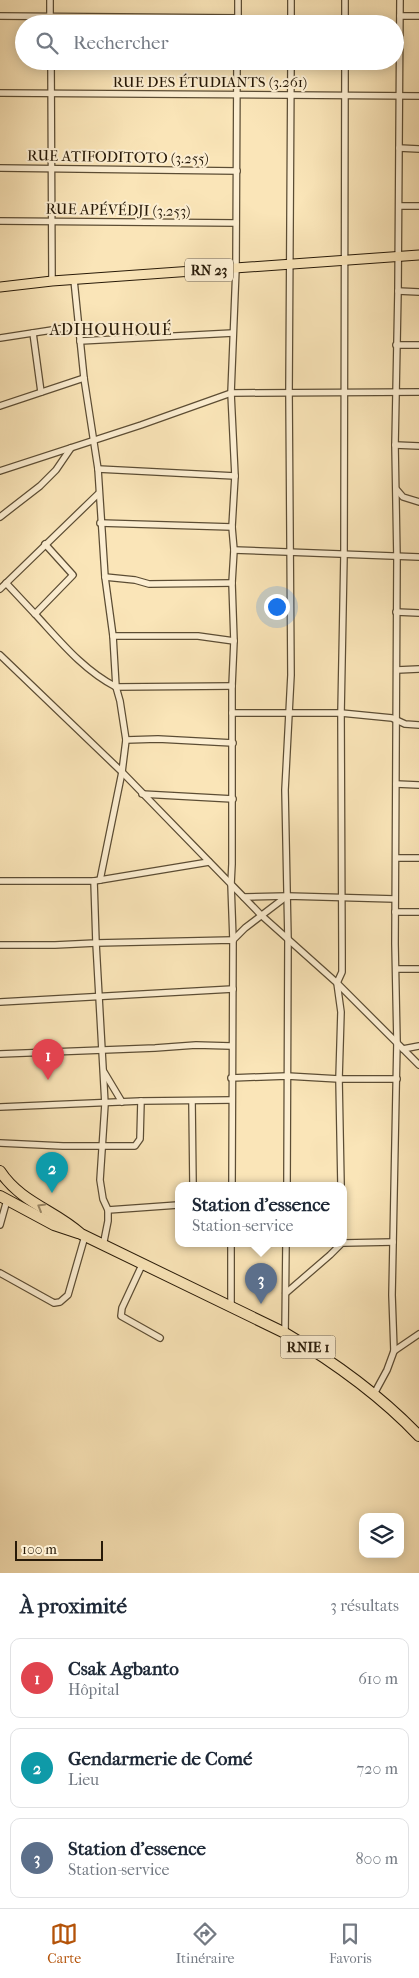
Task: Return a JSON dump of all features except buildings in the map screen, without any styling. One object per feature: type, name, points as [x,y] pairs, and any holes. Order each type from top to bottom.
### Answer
[{"type":"highway","name":"RNIE 1","points":[[0,1171],[18,1194],[68,1222],[83,1235],[285,1333],[332,1363],[374,1394],[418,1434]]},
{"type":"highway","name":"RNIE 1","points":[[3,1198],[67,1231],[83,1235]]},
{"type":"main road","name":"RN 23","points":[[0,286],[419,255]]},
{"type":"street","points":[[50,0],[50,15]]},
{"type":"street","points":[[238,0],[238,15]]},
{"type":"street","points":[[291,0],[291,15]]},
{"type":"street","points":[[345,0],[345,15]]},
{"type":"street","points":[[400,0],[400,15]]},
{"type":"street","points":[[0,16],[15,16]]},
{"type":"street","points":[[404,16],[419,16]]},
{"type":"street","points":[[51,70],[50,221],[52,281]]},
{"type":"street","points":[[232,1182],[231,1046],[234,989],[231,884],[234,641],[232,583],[234,550],[232,527],[235,476],[231,393],[236,268],[237,70]]},
{"type":"street","points":[[287,1182],[288,940],[285,790],[292,675],[289,392],[291,70]]},
{"type":"street","points":[[341,1182],[339,1079],[341,1012],[337,983],[342,972],[341,713],[344,555],[345,70]]},
{"type":"street","points":[[374,1394],[388,1370],[394,1351],[392,1295],[397,1079],[395,899],[397,858],[397,490],[395,445],[399,70]]},
{"type":"street","name":"RUE DES ÉTUDIANTS (3.261)","points":[[0,93],[419,96]]},
{"type":"street","points":[[399,148],[419,148]]},
{"type":"street","name":"RUE ATIFODITOTO (3.255)","points":[[0,168],[237,171]]},
{"type":"street","points":[[399,206],[419,206]]},
{"type":"street","name":"RUE APÉVÉDJI (3.253)","points":[[0,221],[236,223]]},
{"type":"street","points":[[74,280],[92,442],[98,469],[100,523],[113,636],[116,687],[126,740],[122,772],[97,880],[96,943],[105,1104],[100,1180],[103,1199],[108,1210],[108,1221],[103,1246]]},
{"type":"street","points":[[398,291],[419,292]]},
{"type":"street","points":[[0,338],[78,326]]},
{"type":"street","points":[[33,333],[40,392]]},
{"type":"street","points":[[80,342],[233,333]]},
{"type":"street","points":[[396,345],[419,345]]},
{"type":"street","points":[[0,406],[84,378]]},
{"type":"street","points":[[0,471],[92,442],[231,393],[419,392]]},
{"type":"street","points":[[395,445],[419,446]]},
{"type":"street","points":[[0,517],[46,480],[56,470],[71,448]]},
{"type":"street","points":[[98,469],[235,476]]},
{"type":"street","points":[[397,490],[403,497],[419,502]]},
{"type":"street","points":[[0,589],[98,494]]},
{"type":"street","points":[[100,523],[232,527]]},
{"type":"street","points":[[35,614],[73,575],[45,544]]},
{"type":"street","points":[[234,550],[397,558],[419,557]]},
{"type":"street","points":[[105,576],[149,584],[232,583]]},
{"type":"street","points":[[6,583],[83,666],[105,682],[116,687],[232,686]]},
{"type":"street","points":[[396,612],[419,612]]},
{"type":"street","points":[[113,636],[198,636],[234,641]]},
{"type":"street","points":[[0,655],[122,772],[261,915],[337,983],[419,1065]]},
{"type":"street","points":[[397,670],[419,668]]},
{"type":"street","points":[[232,713],[341,713],[397,719],[405,724],[419,725]]},
{"type":"street","points":[[126,740],[233,743]]},
{"type":"street","points":[[396,784],[419,785]]},
{"type":"street","points":[[142,794],[233,800]]},
{"type":"street","points":[[397,858],[419,858]]},
{"type":"street","points":[[0,881],[97,880],[209,862]]},
{"type":"street","points":[[0,945],[233,940],[261,915],[287,896]]},
{"type":"street","points":[[244,897],[287,896],[395,899]]},
{"type":"street","points":[[395,912],[419,912]]},
{"type":"street","points":[[396,969],[419,969]]},
{"type":"street","points":[[0,1002],[234,989]]},
{"type":"street","points":[[0,1054],[196,1045],[231,1046]]},
{"type":"street","points":[[403,1049],[419,1046]]},
{"type":"street","points":[[104,1071],[122,1102]]},
{"type":"street","points":[[231,1078],[287,1076],[339,1079],[397,1079]]},
{"type":"street","points":[[0,1107],[141,1101],[232,1100]]},
{"type":"street","points":[[0,1143],[102,1147],[134,1146],[138,1144],[140,1139],[141,1101]]},
{"type":"street","points":[[192,1101],[193,1182]]},
{"type":"street","points":[[0,1225],[3,1198]]},
{"type":"street","points":[[108,1210],[175,1205]]},
{"type":"street","points":[[0,1273],[54,1303],[60,1302],[68,1294],[83,1235]]},
{"type":"street","points":[[347,1243],[393,1242]]},
{"type":"street","points":[[231,1247],[231,1308]]},
{"type":"street","points":[[285,1333],[286,1247]]},
{"type":"street","points":[[286,1293],[339,1247]]},
{"type":"street","points":[[142,1265],[122,1308],[121,1316],[160,1338]]},
{"type":"street","points":[[394,1351],[419,1334]]},
{"type":"place","name":"Csak Agbanto","points":[[48,1080]]},
{"type":"place","name":"Gendarmerie de Comé","points":[[52,1193]]},
{"type":"place","name":"Station d'essence","points":[[261,1304]]},
{"type":"district","name":"ADIHOUHOUÉ","points":[[111,329]]}]
